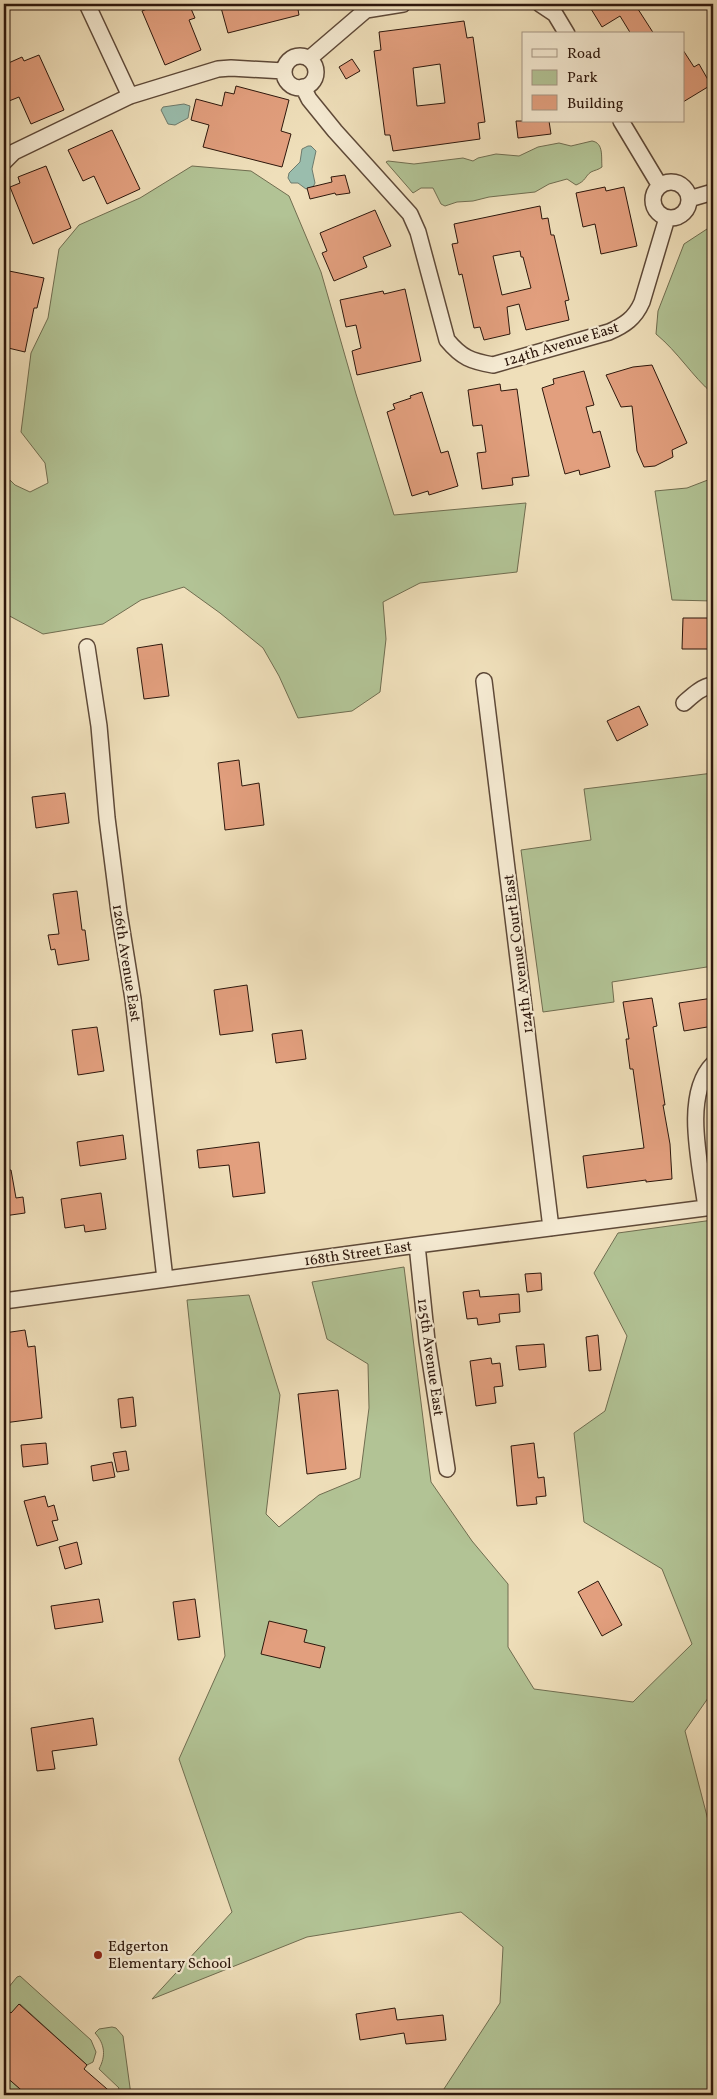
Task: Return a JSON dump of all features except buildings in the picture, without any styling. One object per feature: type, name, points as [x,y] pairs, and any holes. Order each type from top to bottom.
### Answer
[{"type":"street","points":[[87,4],[130,96]]},
{"type":"street","points":[[310,58],[366,10],[403,4]]},
{"type":"street","points":[[540,4],[555,14],[566,32]]},
{"type":"street","points":[[300,55],[310,58],[316,67],[315,78],[312,82],[303,88],[290,84],[284,71],[287,62],[291,58],[300,55]]},
{"type":"street","points":[[4,162],[14,152],[130,96],[218,69],[284,71]]},
{"type":"street","name":"124th Avenue East","points":[[303,88],[309,99],[335,131],[410,214],[418,232],[447,340],[459,354],[474,361],[493,365],[609,332],[624,325],[637,314],[642,302],[667,218]]},
{"type":"street","points":[[622,122],[660,186]]},
{"type":"street","points":[[665,183],[677,183],[686,190],[689,199],[688,208],[684,213],[667,218],[657,212],[653,201],[654,195],[660,186],[665,183]]},
{"type":"street","points":[[689,199],[713,192]]},
{"type":"street","name":"126th Avenue East","points":[[87,647],[99,726],[107,818],[119,912],[133,999],[165,1280]]},
{"type":"street","name":"124th Avenue Court East","points":[[484,681],[551,1228]]},
{"type":"street","points":[[684,703],[695,693],[707,686],[713,685]]},
{"type":"street","points":[[709,1208],[695,1116],[698,1090],[704,1072],[713,1064]]},
{"type":"street","name":"168th Street East","points":[[4,1301],[417,1245],[709,1208]]},
{"type":"street","name":"125th Avenue East","points":[[417,1245],[426,1341],[447,1469]]},
{"type":"green space","points":[[592,141],[596,142],[600,147],[602,167],[591,172],[582,182],[576,185],[567,179],[549,184],[535,192],[489,197],[457,202],[445,206],[441,204],[433,188],[421,188],[413,193],[386,162],[414,164],[463,158],[473,161],[496,154],[519,156],[538,147],[559,143],[571,146]]},
{"type":"green space","points":[[192,166],[251,171],[289,196],[321,272],[356,394],[394,515],[526,503],[517,572],[420,583],[383,602],[386,639],[380,692],[352,711],[298,718],[279,676],[263,648],[184,587],[141,600],[103,624],[43,634],[4,613],[4,474],[15,485],[30,492],[48,483],[45,463],[21,432],[31,353],[48,318],[59,249],[79,225],[140,198]]},
{"type":"green space","points":[[713,228],[713,394],[656,334],[658,311],[684,244],[707,229]]},
{"type":"green space","points":[[713,478],[713,601],[672,600],[655,491],[687,488]]},
{"type":"green space","points":[[713,773],[713,966],[612,982],[614,1002],[543,1012],[521,850],[591,840],[584,789]]},
{"type":"green space","points":[[713,1220],[713,1691],[685,1731],[708,1820],[713,1829],[713,2095],[440,2095],[500,2003],[503,1947],[461,1912],[307,1937],[152,1999],[232,1912],[179,1759],[225,1656],[187,1300],[249,1295],[280,1395],[266,1514],[279,1527],[319,1495],[360,1478],[369,1408],[368,1364],[327,1339],[312,1282],[404,1267],[431,1482],[472,1541],[508,1584],[508,1647],[534,1689],[633,1702],[692,1644],[662,1569],[584,1522],[574,1433],[605,1411],[627,1336],[594,1273],[618,1233]]},
{"type":"green space","points":[[20,1976],[91,2040],[96,2052],[93,2062],[87,2065],[20,2004],[11,2013],[4,2007],[4,1993]]},
{"type":"green space","points":[[116,2028],[123,2036],[131,2095],[116,2095],[119,2088],[99,2069],[103,2059],[103,2046],[95,2033],[99,2029]]},
{"type":"green space","points":[[4,2075],[27,2095],[4,2095]]},
{"type":"shaded area","points":[[184,104],[190,106],[188,118],[175,125],[168,124],[161,110],[163,107]]},
{"type":"shaded area","points":[[311,146],[316,151],[312,169],[315,183],[313,187],[306,189],[298,183],[291,183],[288,178],[289,173],[300,162],[302,149]]},
{"type":"place","name":"Edgerton Elementary School","points":[[98,1955]]}]
